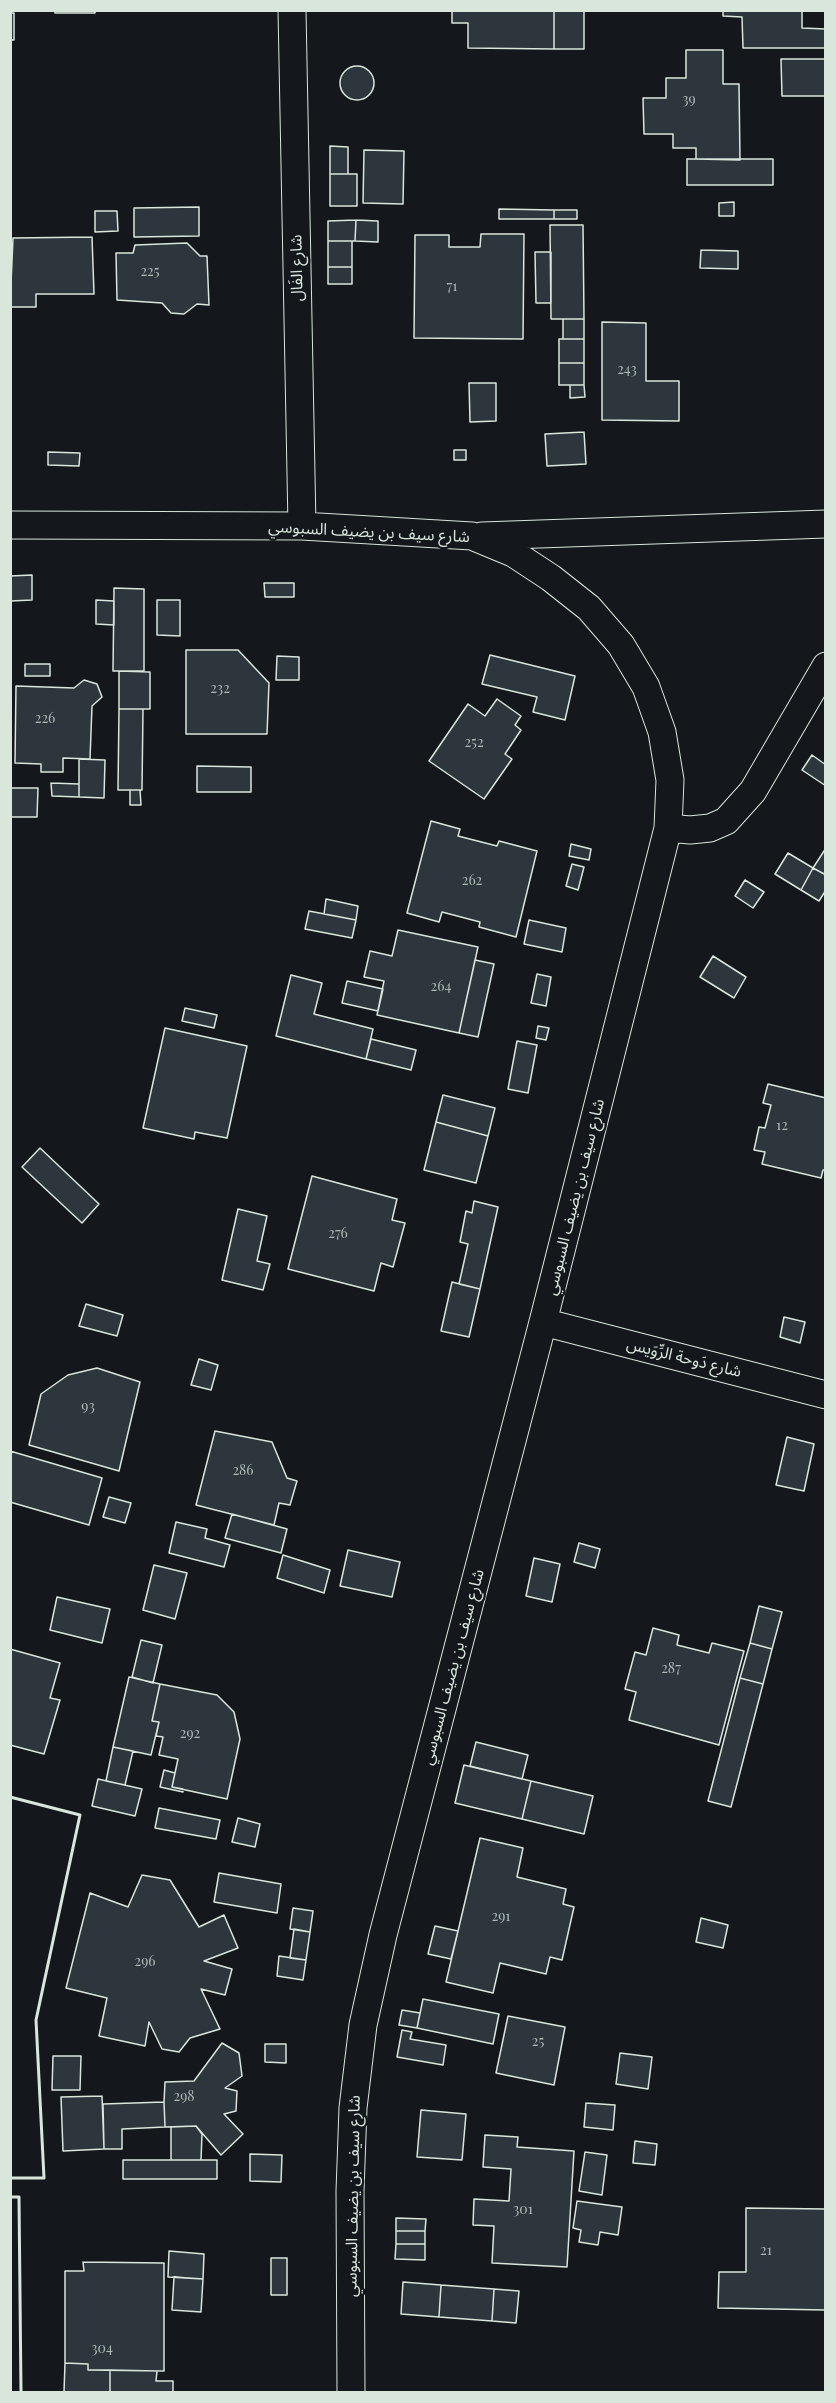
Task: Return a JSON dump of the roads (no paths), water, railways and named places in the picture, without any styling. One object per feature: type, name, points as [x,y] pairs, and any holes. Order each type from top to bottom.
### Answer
[{"type":"street","name":"شارع الفَال","points":[[292,10],[302,526]]},
{"type":"street","points":[[472,536],[825,524]]},
{"type":"street","name":"شارع سيف بن يضيف السبوسي","points":[[10,525],[302,526],[472,536],[513,553],[551,578],[589,608],[621,645],[646,687],[662,732],[670,780],[668,828],[543,1322],[386,1923],[363,2025],[352,2120],[351,2392]]},
{"type":"street","points":[[668,828],[690,830],[710,828],[726,821],[753,790],[825,666]]},
{"type":"street","name":"شارع دَوحة الرِّوَيس","points":[[543,1322],[825,1395]]}]
